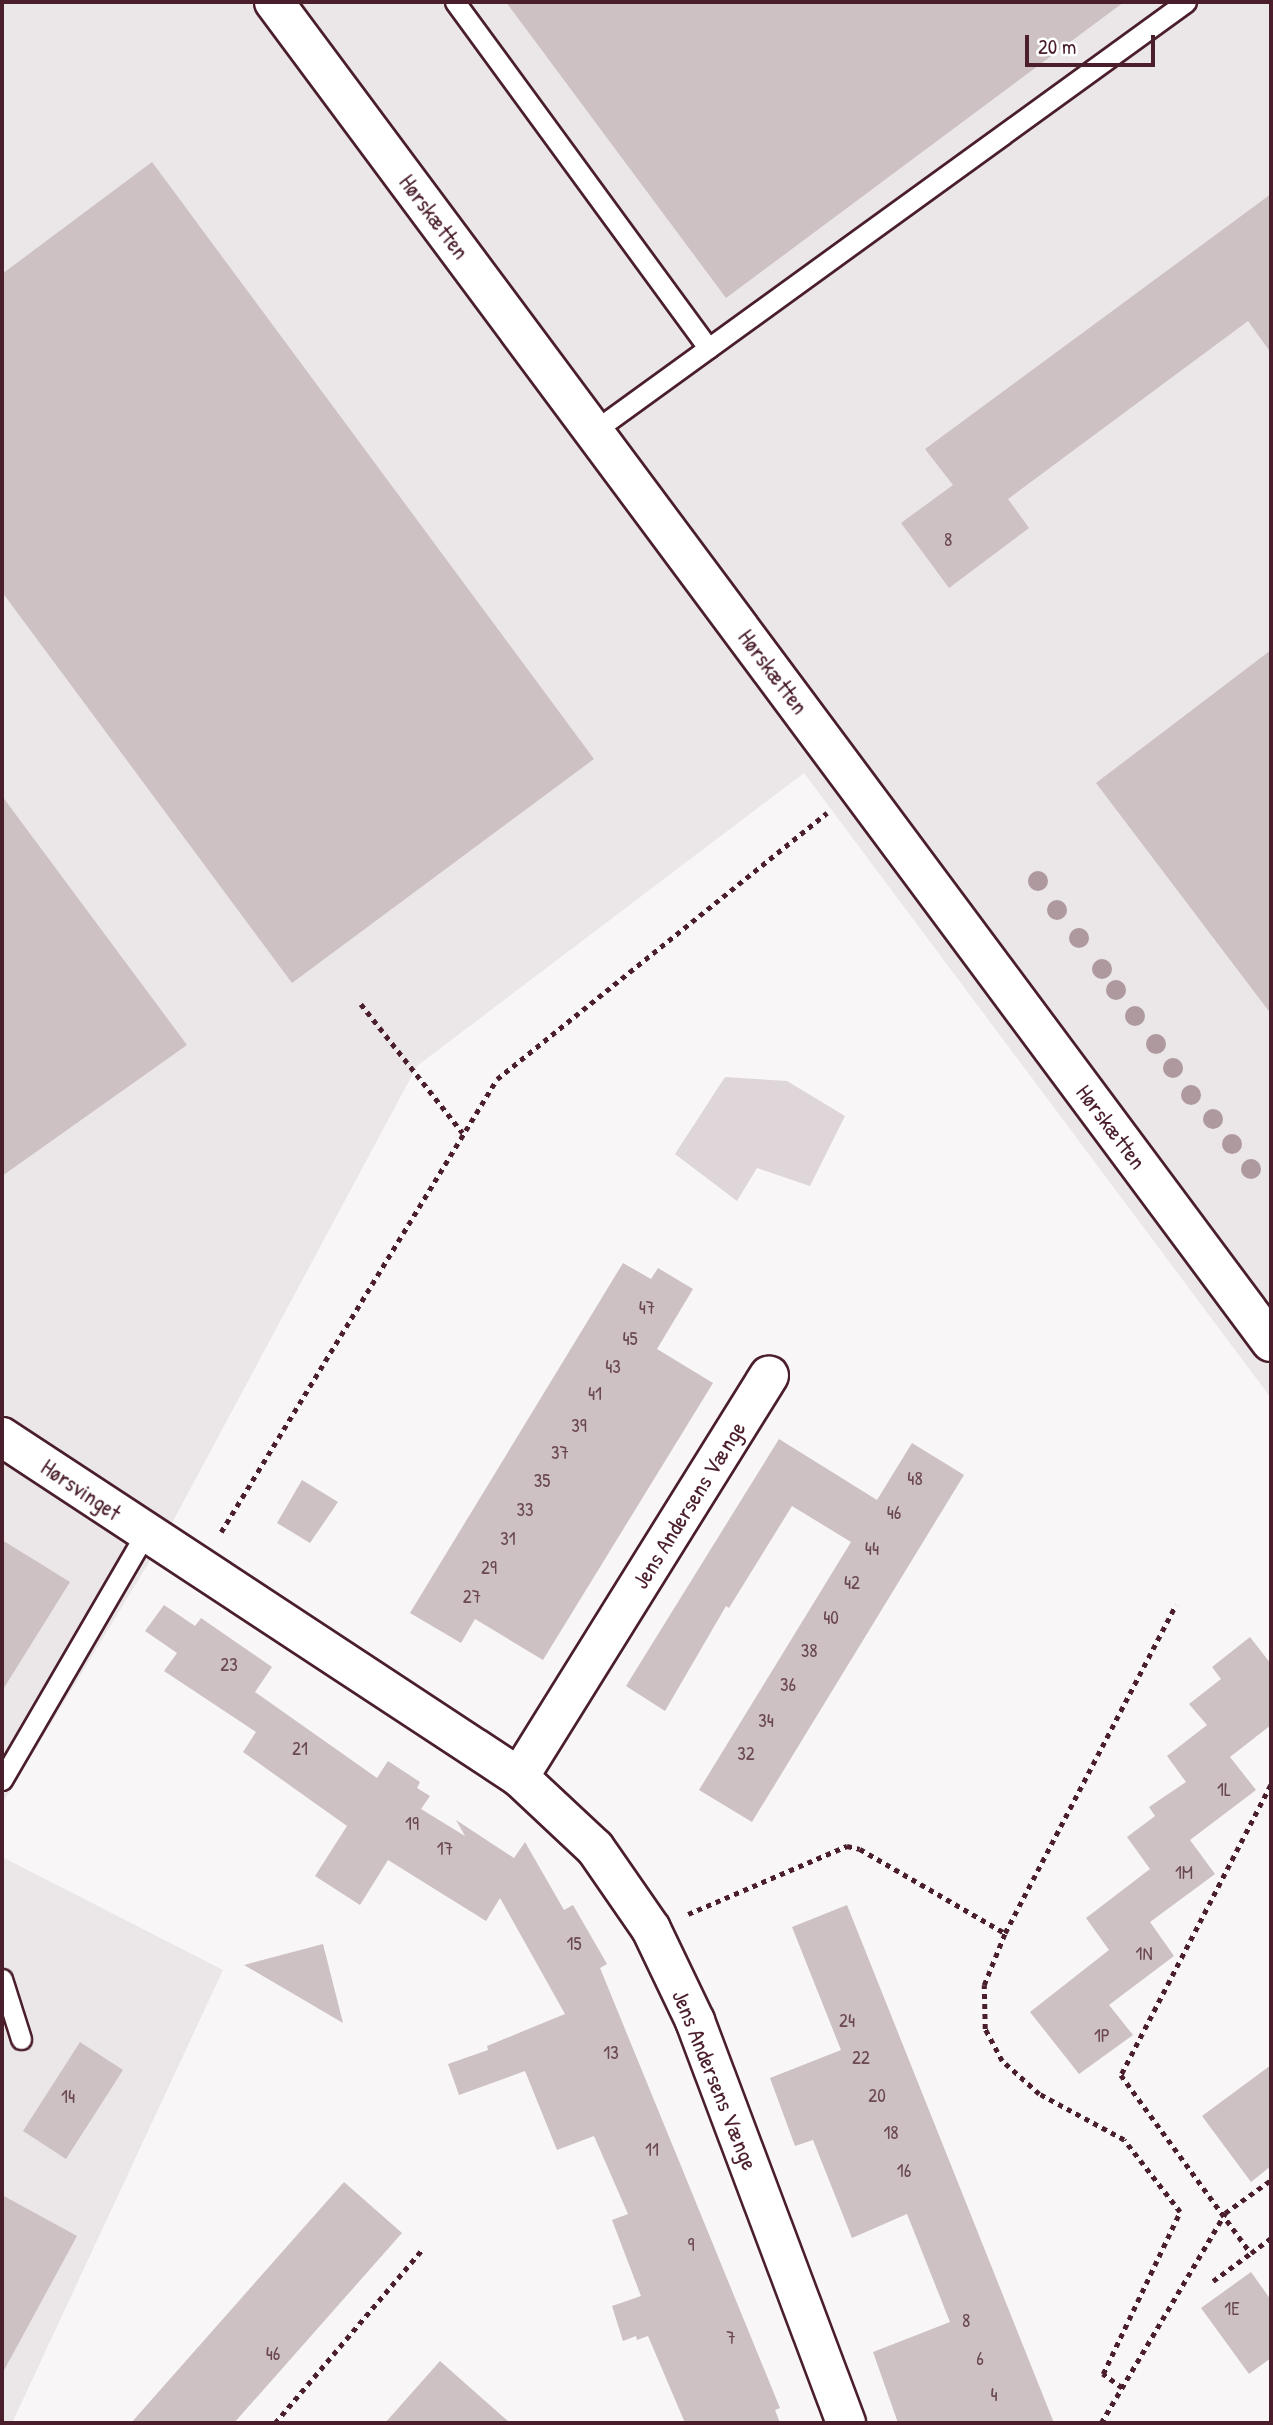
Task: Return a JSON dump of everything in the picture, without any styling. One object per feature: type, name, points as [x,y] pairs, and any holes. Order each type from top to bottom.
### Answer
[{"type":"street","name":"Hørskætten","points":[[274,2],[1271,1342]]},
{"type":"street","name":"Jens Andersens Vænge","points":[[519,1777],[769,1376]]},
{"type":"street","name":"Hørsvinget","points":[[2,1437],[154,1538]]},
{"type":"street","name":"Jens Andersens Vænge","points":[[154,1538],[200,1565],[519,1777],[595,1847],[651,1929],[695,2021],[846,2423]]},
{"type":"lane","points":[[455,2],[708,348]]},
{"type":"lane","points":[[594,430],[1186,2]]},
{"type":"lane","points":[[2,1780],[154,1538]]},
{"type":"lane","points":[[2,1979],[21,2039]]},
{"type":"path","points":[[200,1565],[497,1079],[858,788]]},
{"type":"path","points":[[361,1004],[463,1133]]},
{"type":"path","points":[[1122,2388],[1103,2374],[1180,2212],[1124,2140],[1039,2094],[1002,2061],[985,2029],[984,1985],[1005,1933],[1176,1605]]},
{"type":"path","points":[[1251,2253],[1225,2213],[1121,2074],[1271,1785]]},
{"type":"path","points":[[651,1929],[848,1846],[860,1849],[1005,1933]]},
{"type":"path","points":[[1101,2423],[1225,2213],[1271,2180]]},
{"type":"path","points":[[1213,2281],[1271,2238]]},
{"type":"path","points":[[275,2423],[421,2251]]},
{"type":"shaded area","points":[[2,2],[1271,2],[1271,1398],[804,773],[417,1066],[165,1536],[2,1804]]},
{"type":"shaded area","points":[[725,1077],[787,1081],[845,1116],[810,1186],[757,1168],[737,1201],[675,1154]]},
{"type":"shaded area","points":[[2,1857],[223,1970],[12,2423],[2,2423]]},
{"type":"building","points":[[506,2],[1124,2],[726,298]]},
{"type":"building","points":[[152,162],[594,759],[292,983],[2,592],[2,274]]},
{"type":"building","points":[[1271,194],[1271,353],[1248,321],[1008,499],[1029,528],[949,588],[901,523],[953,485],[925,449]]},
{"type":"building","points":[[1271,650],[1271,1014],[1096,783]]},
{"type":"building","points":[[2,796],[187,1045],[2,1176]]},
{"type":"building","points":[[623,1263],[651,1279],[658,1268],[693,1289],[657,1349],[713,1383],[543,1660],[475,1619],[461,1643],[410,1613]]},
{"type":"building","points":[[779,1439],[877,1500],[912,1443],[964,1475],[752,1822],[699,1790],[851,1542],[792,1506],[729,1608],[726,1606],[665,1711],[626,1686]]},
{"type":"building","points":[[302,1480],[338,1502],[310,1543],[277,1523]]},
{"type":"building","points":[[2,1540],[70,1582],[2,1691]]},
{"type":"building","points":[[164,1605],[195,1626],[201,1618],[272,1667],[255,1692],[377,1778],[388,1761],[420,1782],[417,1788],[430,1796],[421,1809],[465,1836],[456,1820],[514,1858],[525,1842],[564,1910],[573,1905],[607,1964],[600,1968],[780,2408],[775,2410],[780,2423],[685,2423],[648,2336],[637,2340],[636,2336],[623,2341],[612,2306],[641,2296],[612,2220],[628,2214],[594,2136],[557,2150],[525,2071],[459,2095],[448,2064],[488,2050],[487,2046],[565,2014],[500,1898],[486,1921],[388,1860],[360,1905],[315,1876],[347,1826],[243,1752],[256,1732],[164,1671],[177,1653],[145,1631]]},
{"type":"building","points":[[1250,1637],[1271,1664],[1271,1725],[1230,1757],[1256,1790],[1190,1840],[1215,1874],[1150,1922],[1174,1956],[1109,2005],[1133,2035],[1079,2074],[1030,2012],[1109,1950],[1086,1918],[1150,1869],[1127,1837],[1155,1816],[1149,1807],[1186,1782],[1167,1756],[1207,1725],[1189,1704],[1221,1679],[1212,1667]]},
{"type":"building","points":[[847,1905],[1054,2423],[898,2423],[873,2352],[950,2322],[907,2214],[852,2238],[813,2140],[795,2146],[770,2078],[841,2050],[792,1927]]},
{"type":"building","points":[[323,1944],[343,2023],[244,1965]]},
{"type":"building","points":[[80,2042],[123,2070],[66,2159],[23,2131]]},
{"type":"building","points":[[1271,2065],[1271,2166],[1251,2182],[1202,2116]]},
{"type":"building","points":[[344,2182],[402,2233],[234,2423],[131,2423]]},
{"type":"building","points":[[2,2195],[77,2236],[2,2374]]},
{"type":"building","points":[[1251,2272],[1271,2300],[1271,2358],[1249,2374],[1201,2308]]},
{"type":"building","points":[[440,2361],[510,2423],[385,2423]]}]
